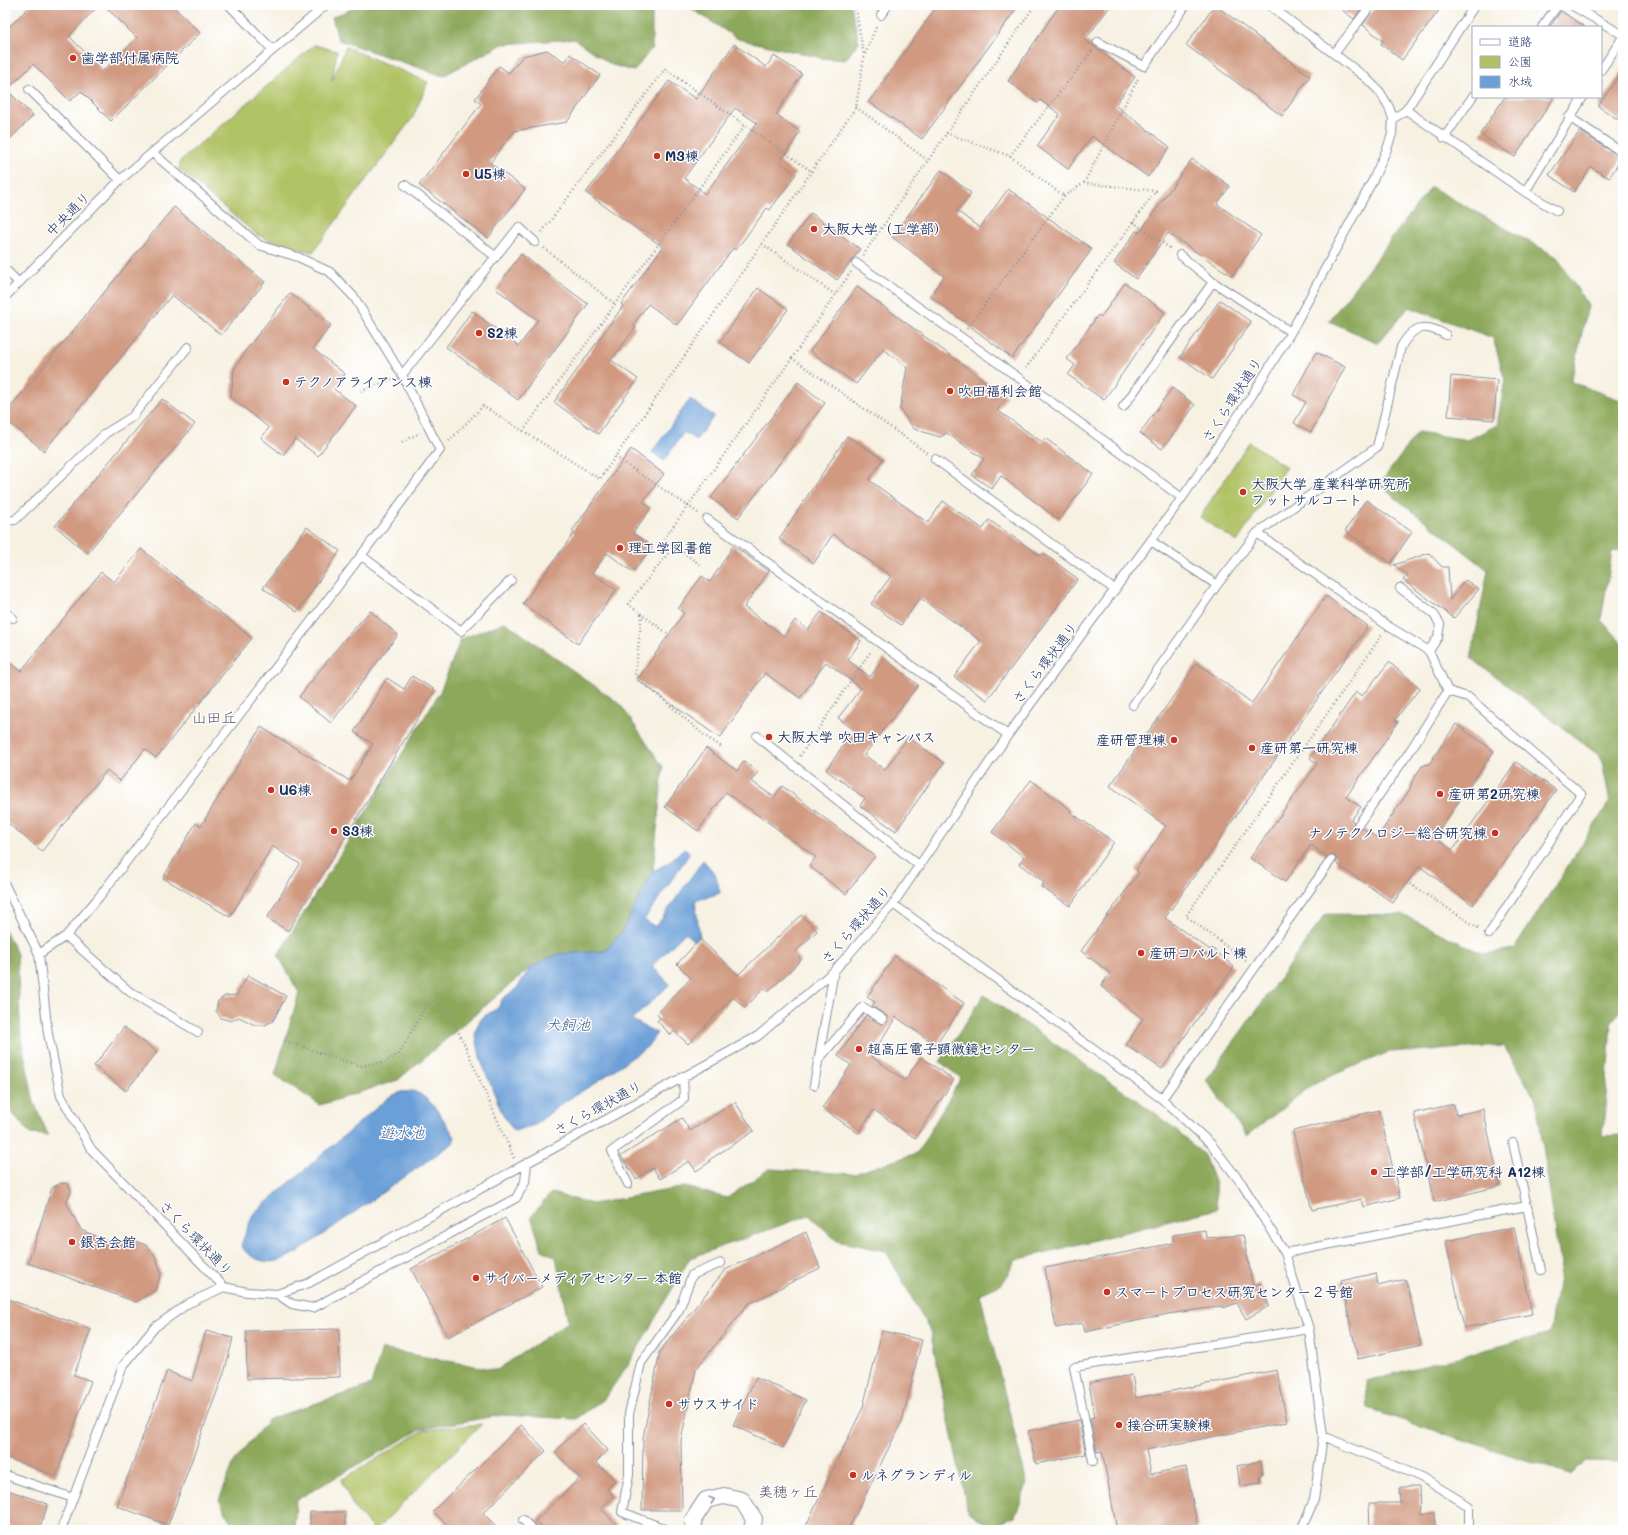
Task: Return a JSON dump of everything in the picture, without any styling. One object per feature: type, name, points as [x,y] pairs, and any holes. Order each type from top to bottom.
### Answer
[{"type":"street","points":[[694,1530],[693,1520],[706,1500],[724,1496],[742,1500],[754,1519],[752,1530]]},
{"type":"lane","points":[[229,5],[274,50]]},
{"type":"lane","name":"中央通り","points":[[5,297],[120,180],[326,5]]},
{"type":"lane","points":[[881,15],[888,5]]},
{"type":"lane","points":[[1098,42],[1144,66],[1186,5]]},
{"type":"lane","name":"さくら環状通り","points":[[40,954],[48,1034],[61,1096],[91,1149],[224,1287],[247,1292],[277,1294],[309,1284],[683,1076],[758,1036],[834,971],[893,904],[1008,735],[1116,590],[1252,397],[1291,332],[1372,182],[1392,134],[1392,118],[1389,107],[1380,92],[1365,77],[1269,5]]},
{"type":"lane","points":[[1334,54],[1371,5]]},
{"type":"lane","points":[[1392,118],[1406,110],[1475,5]]},
{"type":"lane","points":[[1543,26],[1558,5]]},
{"type":"lane","points":[[1571,5],[1623,36],[1602,68]]},
{"type":"lane","points":[[29,89],[120,180]]},
{"type":"lane","points":[[1444,138],[1472,97]]},
{"type":"lane","points":[[1525,192],[1582,98]]},
{"type":"lane","points":[[1406,110],[1444,138],[1525,192],[1557,211]]},
{"type":"lane","points":[[1570,117],[1623,152]]},
{"type":"lane","points":[[5,885],[40,954],[66,936],[100,897],[292,644],[362,556],[440,450],[402,375],[354,297],[330,272],[298,258],[259,245],[153,153]]},
{"type":"lane","points":[[405,185],[496,257]]},
{"type":"lane","points":[[402,375],[519,227],[535,242]]},
{"type":"lane","points":[[1180,255],[1212,282],[1291,332]]},
{"type":"lane","points":[[856,263],[1019,378],[1182,498]]},
{"type":"lane","points":[[5,269],[19,283]]},
{"type":"lane","points":[[1123,407],[1212,282]]},
{"type":"lane","points":[[1133,705],[1217,585],[1257,533],[1378,446],[1401,346],[1408,334],[1422,328],[1433,328],[1446,336]]},
{"type":"lane","points":[[5,520],[15,520],[106,433],[132,417],[188,347]]},
{"type":"lane","points":[[936,459],[1116,590]]},
{"type":"lane","points":[[707,518],[1008,735]]},
{"type":"lane","points":[[1257,533],[1388,626],[1430,651],[1448,691],[1468,697],[1581,794],[1489,934]]},
{"type":"lane","points":[[1151,541],[1217,585]]},
{"type":"lane","points":[[362,556],[461,631],[511,580]]},
{"type":"lane","points":[[1400,588],[1433,613],[1440,624],[1438,637],[1430,651]]},
{"type":"lane","points":[[5,612],[13,618]]},
{"type":"lane","points":[[1358,825],[1410,751],[1448,691]]},
{"type":"lane","points":[[757,736],[795,764],[920,866]]},
{"type":"lane","points":[[1162,1099],[1331,860]]},
{"type":"lane","points":[[893,904],[1162,1099],[1211,1144],[1242,1184],[1285,1253],[1309,1329],[1323,1436],[1314,1500],[1300,1530]]},
{"type":"lane","points":[[66,936],[130,992],[198,1032]]},
{"type":"lane","points":[[814,1085],[834,971]]},
{"type":"lane","points":[[818,1060],[863,1007],[882,1019]]},
{"type":"lane","points":[[628,1184],[612,1152],[684,1099],[683,1076]]},
{"type":"lane","points":[[1513,1143],[1541,1270]]},
{"type":"lane","points":[[277,1294],[292,1304],[313,1308],[516,1198],[525,1182],[527,1163]]},
{"type":"lane","points":[[1285,1253],[1527,1206]]},
{"type":"lane","points":[[668,1530],[622,1512],[629,1475],[629,1414],[641,1363],[679,1310],[692,1275],[721,1263]]},
{"type":"lane","points":[[61,1530],[123,1366],[155,1327],[189,1303],[224,1287]]},
{"type":"lane","points":[[1093,1461],[1074,1367],[1309,1329]]},
{"type":"lane","points":[[1323,1436],[1421,1477],[1469,1506],[1469,1530]]},
{"type":"lane","points":[[5,1475],[73,1498]]},
{"type":"lane","points":[[523,1520],[533,1530]]},
{"type":"path","points":[[855,5],[864,57]]},
{"type":"path","points":[[702,566],[664,539],[836,295],[856,263],[1035,5]]},
{"type":"path","points":[[440,450],[483,406],[600,480],[856,107],[864,57],[881,15]]},
{"type":"path","points":[[1010,156],[1098,42]]},
{"type":"path","points":[[961,338],[1064,196],[1084,183],[1144,66]]},
{"type":"path","points":[[615,304],[535,242],[665,69],[812,171]]},
{"type":"path","points":[[856,107],[927,160]]},
{"type":"path","points":[[523,431],[746,125]]},
{"type":"path","points":[[946,132],[1010,156],[1064,196]]},
{"type":"path","points":[[1019,378],[1156,191],[1084,183]]},
{"type":"path","points":[[1133,222],[1180,255]]},
{"type":"path","points":[[762,244],[836,295]]},
{"type":"path","points":[[792,358],[936,459]]},
{"type":"path","points":[[361,391],[402,375]]},
{"type":"path","points":[[402,442],[429,429]]},
{"type":"path","points":[[615,457],[688,506]]},
{"type":"path","points":[[628,604],[674,546]]},
{"type":"path","points":[[628,604],[642,614],[667,633],[628,604]]},
{"type":"path","points":[[642,614],[635,674],[705,736],[722,747]]},
{"type":"path","points":[[1254,967],[1186,916],[1388,626]]},
{"type":"path","points":[[795,764],[878,640]]},
{"type":"path","points":[[1410,884],[1489,934]]},
{"type":"path","points":[[285,1041],[360,1066],[374,1065],[385,1062],[399,1054],[427,1004],[435,1001],[444,1005],[462,1039],[518,1168]]},
{"type":"green space","points":[[362,5],[652,5],[652,48],[634,71],[612,65],[574,39],[503,44],[443,76],[338,40],[332,17]]},
{"type":"green space","points":[[686,5],[851,5],[859,42],[845,60],[822,58],[738,39]]},
{"type":"green space","points":[[314,45],[337,51],[332,81],[346,47],[428,82],[413,117],[313,252],[280,245],[256,234],[179,170],[180,161]]},
{"type":"green space","points":[[1431,187],[1557,257],[1588,306],[1571,382],[1623,401],[1623,549],[1612,552],[1601,620],[1623,643],[1623,1006],[1611,1023],[1603,1136],[1623,1135],[1623,1462],[1586,1461],[1569,1474],[1368,1409],[1366,1381],[1550,1333],[1561,1265],[1536,1100],[1504,1046],[1389,1052],[1316,1082],[1247,1136],[1206,1080],[1326,914],[1403,915],[1483,954],[1514,949],[1610,801],[1601,757],[1471,658],[1488,570],[1379,485],[1418,432],[1468,440],[1497,425],[1505,380],[1493,338],[1409,307],[1378,343],[1329,321]]},
{"type":"green space","name":"大阪大学 産業科学研究所 フットサルコート","points":[[1249,442],[1286,467],[1237,542],[1200,517]]},
{"type":"green space","points":[[505,622],[620,704],[663,767],[653,871],[623,930],[605,951],[594,951],[531,967],[398,1080],[320,1105],[275,1075],[299,993],[278,955],[440,692],[461,639]]},
{"type":"green space","points":[[5,930],[17,954],[21,1038],[34,1102],[48,1135],[30,1134],[9,1109],[5,1108]]},
{"type":"green space","points":[[984,995],[1158,1115],[1204,1155],[1215,1184],[1217,1209],[1016,1260],[1002,1284],[980,1294],[1027,1484],[1015,1517],[991,1526],[968,1512],[930,1331],[886,1251],[837,1241],[809,1215],[690,1258],[630,1362],[604,1399],[576,1419],[502,1415],[421,1429],[296,1500],[294,1530],[235,1530],[219,1500],[234,1462],[269,1419],[371,1385],[382,1349],[497,1370],[568,1322],[556,1257],[542,1250],[531,1217],[551,1193],[592,1204],[685,1187],[727,1198],[769,1169],[854,1174],[917,1153],[961,1078],[940,1062]]},
{"type":"green space","points":[[482,1424],[376,1530],[374,1530],[354,1508],[341,1480],[424,1430]]},
{"type":"water","points":[[690,399],[714,416],[696,440],[684,432],[664,461],[652,452]]},
{"type":"water","name":"犬飼池","points":[[684,848],[690,853],[644,920],[656,927],[703,860],[716,875],[720,893],[695,901],[700,937],[694,941],[685,933],[652,966],[670,984],[632,1020],[657,1033],[647,1047],[597,1082],[564,1102],[535,1125],[514,1131],[503,1115],[481,1061],[475,1032],[481,1018],[498,1008],[502,999],[516,989],[531,967],[557,954],[605,951],[623,930],[653,871],[668,863]]},
{"type":"water","name":"遊水池","points":[[413,1091],[420,1094],[437,1110],[455,1137],[453,1143],[298,1252],[282,1260],[272,1262],[256,1259],[247,1253],[241,1245],[253,1214],[389,1097],[401,1092]]},
{"type":"building","name":"歯学部付属病院","points":[[31,5],[99,5],[69,36],[103,71],[137,38],[104,5],[172,5],[200,33],[111,121],[81,91],[70,101],[33,64],[7,90],[33,116],[5,144],[5,31]]},
{"type":"building","points":[[938,5],[1019,5],[922,139],[869,102]]},
{"type":"building","points":[[1060,5],[1111,5],[1085,40],[1135,77],[1115,105],[1170,147],[1148,177],[1092,136],[1068,169],[1037,146],[1060,114],[1040,100],[1038,103],[1008,81]]},
{"type":"building","points":[[1215,5],[1310,76],[1282,116],[1186,45]]},
{"type":"building","points":[[1335,5],[1364,5],[1354,19]]},
{"type":"building","points":[[1376,5],[1443,5],[1402,60],[1381,44],[1383,41],[1363,25]]},
{"type":"building","points":[[1561,11],[1584,26],[1551,26]]},
{"type":"building","points":[[734,44],[766,67],[774,56],[802,74],[776,114],[800,132],[780,162],[796,174],[770,210],[767,208],[736,250],[733,248],[677,325],[648,304],[633,325],[636,327],[611,360],[638,379],[598,434],[554,402],[623,306],[621,304],[663,247],[586,193],[669,81],[696,99]],"holes":[[[735,108],[757,123],[705,194],[684,178]]]},
{"type":"building","points":[[547,50],[565,62],[570,54],[600,75],[567,122],[514,131],[490,163],[525,189],[488,238],[419,185],[481,104],[475,99],[499,66],[509,73],[523,56]]},
{"type":"building","points":[[1623,70],[1623,123],[1598,106]]},
{"type":"building","points":[[1504,98],[1553,98],[1515,157],[1480,134]]},
{"type":"building","points":[[1580,131],[1622,158],[1609,178],[1591,167],[1574,192],[1549,175]]},
{"type":"building","points":[[1192,159],[1230,186],[1217,204],[1261,235],[1232,276],[1168,233],[1136,279],[1114,263],[1136,231],[1139,233]]},
{"type":"building","points":[[941,170],[971,193],[957,211],[980,228],[1008,189],[1092,249],[1012,358],[930,296],[944,276],[892,237]]},
{"type":"building","points":[[174,207],[265,282],[221,335],[172,295],[44,451],[5,419],[5,414]]},
{"type":"building","points":[[811,213],[860,249],[837,280],[788,244]]},
{"type":"building","name":"S2棟","points":[[521,254],[588,304],[518,400],[446,347],[472,311],[519,346],[538,320],[496,289]]},
{"type":"building","points":[[1125,283],[1165,312],[1104,400],[1068,375],[1075,365],[1067,359],[1098,315],[1101,317]]},
{"type":"building","name":"吹田福利会館","points":[[857,287],[1007,397],[997,410],[1042,442],[1045,438],[1093,474],[1059,520],[1001,476],[992,489],[972,475],[984,459],[947,433],[940,437],[914,429],[900,409],[907,367],[883,349],[856,384],[810,351]]},
{"type":"building","points":[[758,288],[788,309],[749,363],[720,342]]},
{"type":"building","name":"テクノアライアンス棟","points":[[290,293],[331,325],[313,349],[345,374],[334,389],[356,406],[318,456],[295,439],[283,455],[261,438],[269,428],[231,397],[234,370],[246,350]]},
{"type":"building","points":[[1220,300],[1251,322],[1212,379],[1180,357]]},
{"type":"building","points":[[1316,352],[1345,367],[1311,432],[1294,423],[1306,402],[1293,395]]},
{"type":"building","points":[[1451,376],[1497,380],[1494,420],[1448,416]]},
{"type":"building","points":[[798,382],[825,403],[738,518],[711,498]]},
{"type":"building","points":[[1172,388],[1195,405],[1162,449],[1140,433]]},
{"type":"building","points":[[162,399],[195,424],[87,553],[55,526]]},
{"type":"building","points":[[847,436],[883,459],[869,480],[928,523],[943,501],[983,529],[989,520],[1041,556],[1043,553],[1078,579],[987,700],[954,677],[981,641],[920,598],[901,625],[871,604],[891,576],[833,534],[814,563],[779,539]]},
{"type":"building","name":"理工学図書館","points":[[631,449],[664,474],[643,502],[651,508],[633,533],[652,546],[633,572],[607,553],[592,573],[616,590],[578,644],[523,604],[574,533],[572,531]]},
{"type":"building","points":[[1366,500],[1412,532],[1391,563],[1345,531]]},
{"type":"building","points":[[307,527],[340,551],[297,612],[263,588]]},
{"type":"building","points":[[733,546],[769,571],[744,607],[784,636],[795,620],[808,630],[821,612],[861,641],[848,660],[870,677],[884,658],[918,685],[864,755],[885,770],[908,737],[944,763],[896,831],[860,806],[865,798],[826,770],[854,730],[838,718],[861,688],[826,662],[800,698],[765,673],[720,738],[637,680],[684,613],[678,609],[702,576],[710,582]]},
{"type":"building","points":[[141,549],[252,638],[156,758],[145,749],[120,781],[107,770],[42,851],[5,821],[5,659],[21,671],[101,572],[114,582]]},
{"type":"building","points":[[1429,553],[1442,567],[1448,567],[1450,600],[1465,580],[1479,589],[1454,618],[1403,580],[1408,575],[1394,565]]},
{"type":"building","points":[[1326,596],[1368,626],[1165,918],[1210,950],[1212,948],[1234,967],[1162,1069],[1126,1045],[1143,1019],[1101,986],[1110,973],[1081,951],[1139,873],[1136,870],[1166,826],[1110,786],[1197,663],[1252,703]]},
{"type":"building","points":[[370,611],[398,635],[331,723],[299,697],[343,641]]},
{"type":"building","points":[[1389,662],[1420,688],[1395,720],[1398,722],[1346,797],[1361,807],[1351,820],[1354,822],[1353,825],[1355,829],[1358,830],[1363,828],[1377,838],[1410,789],[1412,781],[1422,766],[1429,764],[1456,724],[1494,751],[1434,837],[1453,850],[1516,762],[1556,790],[1473,905],[1419,866],[1393,903],[1336,863],[1336,858],[1334,855],[1327,857],[1311,845],[1285,882],[1250,858],[1317,764],[1310,758],[1356,692],[1362,696]]},
{"type":"building","points":[[412,676],[435,690],[288,931],[267,918],[300,864],[272,846],[230,917],[163,878],[196,823],[201,826],[261,727],[350,781],[373,744],[354,732],[387,678],[404,689]]},
{"type":"building","points":[[706,748],[737,771],[744,761],[758,772],[751,781],[774,797],[782,786],[875,856],[846,894],[809,866],[816,857],[726,792],[698,831],[665,807]]},
{"type":"building","points":[[1031,780],[1071,810],[1070,812],[1114,842],[1070,906],[1041,887],[1044,882],[1019,864],[1024,857],[992,832]]},
{"type":"building","points":[[801,915],[817,931],[794,953],[801,960],[768,992],[764,988],[745,1008],[733,997],[688,1044],[674,1031],[671,1035],[657,1021],[660,1018],[657,1014],[691,978],[677,964],[700,939],[738,975]]},
{"type":"building","name":"超高圧電子顕微鏡センター","points":[[895,956],[964,1003],[936,1045],[896,1017],[871,1056],[905,1080],[921,1057],[954,1080],[915,1138],[874,1110],[858,1133],[822,1108],[851,1065],[838,1056],[866,1015],[881,1024],[887,1022],[887,1016],[872,1006],[875,1002],[867,997]]},
{"type":"building","points":[[248,975],[286,996],[273,1021],[265,1025],[255,1025],[239,1017],[231,1021],[221,1018],[216,1011],[218,1001],[225,996],[237,995]]},
{"type":"building","points":[[124,1027],[157,1052],[126,1091],[94,1066]]},
{"type":"building","points":[[735,1102],[754,1131],[709,1160],[710,1162],[696,1171],[689,1161],[660,1179],[653,1168],[636,1179],[621,1156],[682,1118],[690,1131]]},
{"type":"building","points":[[1454,1104],[1456,1115],[1483,1109],[1500,1186],[1434,1202],[1414,1113]]},
{"type":"building","name":"工学部/工学研究科 A12棟","points":[[1379,1110],[1400,1198],[1364,1207],[1362,1199],[1312,1210],[1293,1131]]},
{"type":"building","name":"銀杏会館","points":[[61,1183],[68,1184],[71,1191],[66,1202],[81,1230],[114,1244],[132,1240],[146,1245],[156,1257],[161,1273],[155,1290],[136,1302],[28,1263],[52,1188]]},
{"type":"building","name":"サイバーメディアセンター 本館","points":[[505,1218],[542,1287],[448,1337],[411,1269]]},
{"type":"building","points":[[1514,1227],[1532,1314],[1464,1328],[1446,1241]]},
{"type":"building","points":[[1205,1230],[1206,1238],[1243,1235],[1253,1286],[1260,1283],[1269,1306],[1246,1319],[1237,1303],[1223,1308],[1223,1306],[1168,1314],[1085,1332],[1083,1323],[1056,1328],[1045,1268],[1174,1243],[1173,1235]]},
{"type":"building","name":"サウスサイド","points":[[806,1232],[820,1268],[748,1304],[696,1369],[681,1440],[682,1510],[642,1510],[643,1438],[660,1351],[725,1270]]},
{"type":"building","points":[[1376,1273],[1378,1286],[1406,1279],[1421,1345],[1358,1359],[1341,1281]]},
{"type":"building","points":[[5,1298],[91,1329],[74,1375],[91,1381],[56,1476],[5,1457]]},
{"type":"building","points":[[339,1329],[340,1377],[247,1379],[246,1331]]},
{"type":"building","points":[[206,1331],[233,1338],[225,1370],[168,1525],[117,1506],[167,1371],[192,1381]]},
{"type":"building","name":"ルネグランディル","points":[[882,1331],[922,1340],[902,1421],[848,1530],[804,1530],[863,1407]]},
{"type":"building","points":[[1277,1370],[1287,1422],[1146,1450],[1151,1474],[1186,1467],[1198,1528],[1190,1530],[1117,1530],[1102,1451],[1097,1452],[1090,1418],[1095,1417],[1089,1383],[1132,1375],[1136,1398]]},
{"type":"building","points":[[756,1377],[806,1400],[783,1448],[733,1425]]},
{"type":"building","points":[[1079,1420],[1086,1454],[1036,1464],[1028,1431]]},
{"type":"building","points":[[584,1424],[608,1450],[596,1462],[615,1481],[607,1489],[614,1496],[601,1508],[621,1530],[544,1530],[535,1521],[580,1478],[555,1452]]},
{"type":"building","points":[[521,1425],[546,1451],[483,1513],[500,1530],[452,1530],[433,1511]]},
{"type":"building","points":[[1261,1461],[1263,1475],[1260,1476],[1261,1483],[1240,1486],[1237,1466]]},
{"type":"building","points":[[1399,1487],[1420,1487],[1421,1514],[1435,1513],[1436,1530],[1370,1530],[1369,1503],[1400,1503]]},
{"type":"building","points":[[5,1489],[48,1504],[39,1530],[5,1530]]},
{"type":"building","points":[[310,1512],[345,1512],[345,1530],[310,1530]]},
{"type":"place","name":"歯学部付属病院","points":[[73,58]]},
{"type":"place","name":"M3棟","points":[[657,156]]},
{"type":"place","name":"U5棟","points":[[466,174]]},
{"type":"place","name":"大阪大学（工学部）","points":[[814,229]]},
{"type":"place","name":"S2棟","points":[[479,333]]},
{"type":"place","name":"テクノアライアンス棟","points":[[286,382]]},
{"type":"place","name":"吹田福利会館","points":[[950,391]]},
{"type":"place","name":"大阪大学 産業科学研究所 フットサルコート","points":[[1243,492]]},
{"type":"place","name":"理工学図書館","points":[[620,548]]},
{"type":"place","name":"大阪大学 吹田キャンパス","points":[[769,737]]},
{"type":"place","name":"産研管理棟","points":[[1174,740]]},
{"type":"place","name":"産研第一研究棟","points":[[1252,748]]},
{"type":"place","name":"U6棟","points":[[271,790]]},
{"type":"place","name":"産研第2研究棟","points":[[1440,794]]},
{"type":"place","name":"S3棟","points":[[334,831]]},
{"type":"place","name":"ナノテクノロジー総合研究棟","points":[[1495,833]]},
{"type":"place","name":"産研コバルト棟","points":[[1141,953]]},
{"type":"place","name":"超高圧電子顕微鏡センター","points":[[859,1049]]},
{"type":"place","name":"工学部/工学研究科 A12棟","points":[[1374,1172]]},
{"type":"place","name":"銀杏会館","points":[[72,1242]]},
{"type":"place","name":"サイバーメディアセンター 本館","points":[[476,1278]]},
{"type":"place","name":"スマートプロセス研究センター２号館","points":[[1107,1292]]},
{"type":"place","name":"サウスサイド","points":[[669,1404]]},
{"type":"place","name":"接合研実験棟","points":[[1119,1425]]},
{"type":"place","name":"ルネグランディル","points":[[853,1475]]},
{"type":"district","name":"山田丘","points":[[214,718]]},
{"type":"district","name":"美穂ヶ丘","points":[[788,1492]]}]
